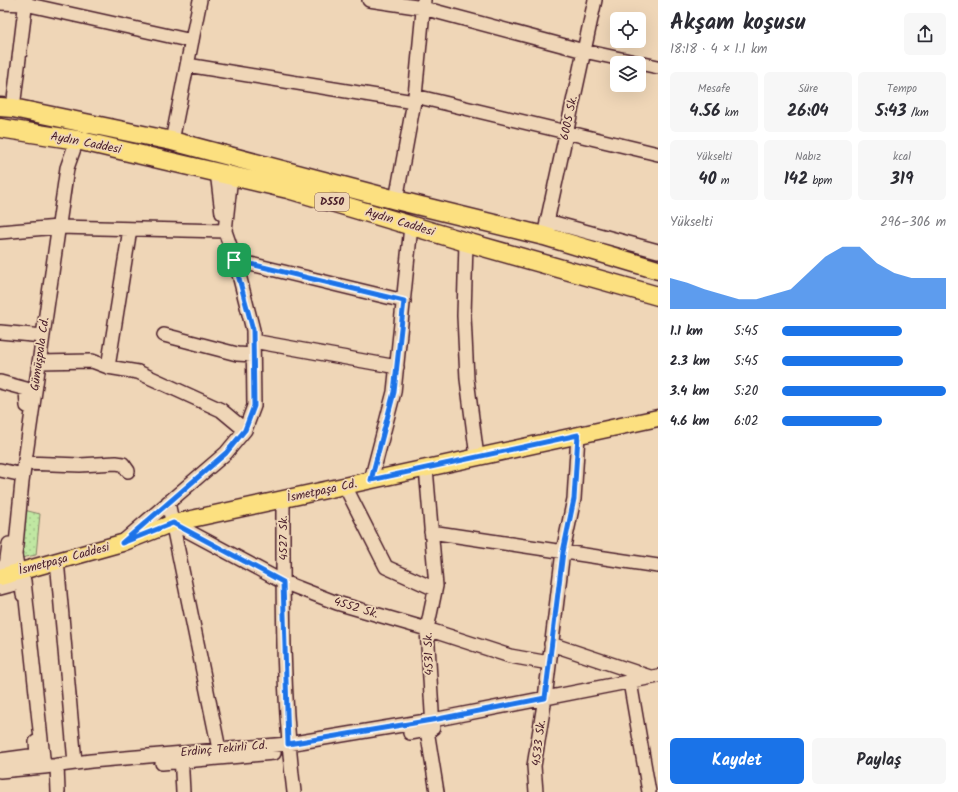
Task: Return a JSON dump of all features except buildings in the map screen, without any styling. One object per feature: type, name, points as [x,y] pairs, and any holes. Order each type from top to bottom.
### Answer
[{"type":"highway","name":"Aydın Caddesi","points":[[7,107],[172,141],[396,200],[546,228],[658,270]]},
{"type":"highway","name":"Aydın Caddesi","points":[[0,128],[76,140],[288,189],[466,242],[658,296]]},
{"type":"main road","name":"İsmetpaşa Cd.","points":[[173,523],[578,435],[657,421]]},
{"type":"main road","name":"İsmetpaşa Caddesi","points":[[0,577],[122,543],[173,523]]},
{"type":"street","points":[[172,141],[200,0]]},
{"type":"street","points":[[369,0],[424,4],[584,51],[658,67]]},
{"type":"street","name":"6005 Sk.","points":[[546,228],[595,0]]},
{"type":"street","points":[[0,3],[26,2],[192,41]]},
{"type":"street","points":[[7,107],[26,2]]},
{"type":"street","points":[[396,200],[415,99],[424,4]]},
{"type":"street","points":[[188,65],[415,99],[658,154]]},
{"type":"street","name":"Gümüşpala Cd.","points":[[44,768],[24,581],[18,571],[15,555],[22,471],[36,386],[58,226],[67,168],[76,140]]},
{"type":"street","points":[[122,543],[226,453],[245,430],[254,406],[253,330],[225,231],[224,174]]},
{"type":"street","points":[[0,232],[58,226],[225,231]]},
{"type":"street","points":[[371,480],[394,392],[411,226]]},
{"type":"street","points":[[546,228],[658,251]]},
{"type":"street","points":[[108,367],[130,229]]},
{"type":"street","points":[[466,242],[464,316],[467,379],[477,457]]},
{"type":"street","points":[[234,260],[404,301]]},
{"type":"street","points":[[0,332],[43,336]]},
{"type":"street","points":[[164,335],[237,354],[253,355]]},
{"type":"street","points":[[253,341],[397,367]]},
{"type":"street","points":[[39,362],[92,361],[108,367],[138,372],[221,410],[245,430]]},
{"type":"street","points":[[0,376],[36,386]]},
{"type":"street","points":[[0,382],[26,389],[27,403],[22,471],[6,566],[0,568]]},
{"type":"street","name":"4533 Sk.","points":[[536,792],[534,766],[545,698],[563,552],[574,499],[578,435]]},
{"type":"street","points":[[0,470],[22,471],[116,463],[123,464],[128,471]]},
{"type":"street","name":"4531 Sk.","points":[[426,468],[435,589],[427,629],[432,720],[444,792]]},
{"type":"street","points":[[345,486],[386,567],[435,589]]},
{"type":"street","name":"4527 Sk.","points":[[283,499],[283,582],[288,747],[294,792]]},
{"type":"street","points":[[168,502],[219,749]]},
{"type":"street","name":"4552 Sk.","points":[[173,523],[283,582],[337,603],[427,629],[510,656],[549,663]]},
{"type":"street","points":[[431,532],[658,566]]},
{"type":"street","points":[[57,560],[76,763]]},
{"type":"street","points":[[0,588],[15,584],[22,585],[37,755],[0,760]]},
{"type":"street","points":[[551,644],[655,677]]},
{"type":"street","name":"Erdinç Tekirli Cd.","points":[[57,768],[76,763],[143,757],[181,758],[219,749],[288,747],[655,677]]},
{"type":"street","points":[[630,682],[649,792]]},
{"type":"street","points":[[0,771],[90,766],[181,758],[354,740],[427,730],[437,792]]},
{"type":"street","points":[[181,758],[183,792]]},
{"type":"street","points":[[0,777],[57,768]]},
{"type":"street","points":[[57,768],[58,792]]},
{"type":"green space","points":[[24,510],[40,514],[36,555],[21,558]]},
{"type":"route","points":[[234,260],[404,301],[394,392],[371,480],[578,435],[574,499],[563,552],[545,698],[438,719],[288,744],[282,608],[283,582],[173,523],[122,543],[226,453],[245,430],[254,406],[253,330],[234,260]]}]
